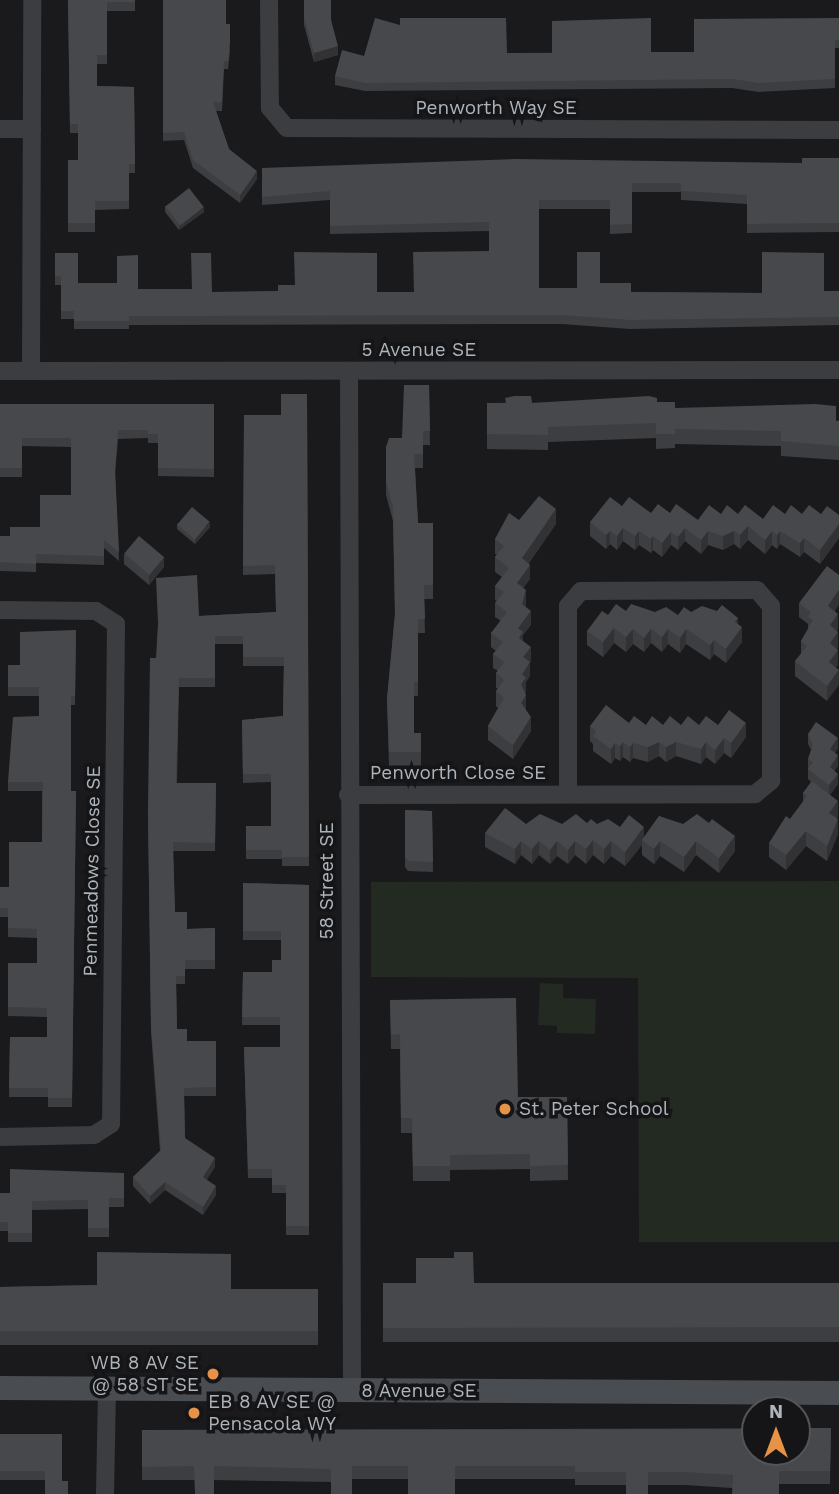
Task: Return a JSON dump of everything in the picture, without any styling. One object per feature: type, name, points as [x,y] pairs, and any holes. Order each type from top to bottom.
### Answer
[{"type":"street","points":[[30,371],[32,0]]},
{"type":"street","name":"Penworth Way SE","points":[[269,0],[270,108],[287,128],[839,130]]},
{"type":"street","points":[[0,129],[32,129]]},
{"type":"street","name":"5 Avenue SE","points":[[0,371],[839,370]]},
{"type":"street","name":"58 Street SE","points":[[349,371],[348,795],[352,1390]]},
{"type":"street","name":"Penworth Close SE","points":[[348,795],[755,794],[771,781],[771,606],[757,590],[581,592],[568,606],[568,794]]},
{"type":"street","name":"Penmeadows Close SE","points":[[0,610],[96,611],[116,624],[116,638],[111,1124],[94,1135],[0,1137]]},
{"type":"street","name":"8 Avenue SE","points":[[0,1388],[839,1393]]},
{"type":"street","points":[[105,1494],[107,1389]]},
{"type":"shaded area","points":[[839,881],[839,1242],[639,1242],[638,978],[371,977],[371,882]]},
{"type":"shaded area","points":[[540,983],[563,984],[563,998],[596,999],[595,1034],[557,1033],[557,1026],[538,1025]]},
{"type":"building","points":[[68,0],[135,0],[107,2],[107,55],[97,55],[97,86],[134,87],[135,164],[129,164],[129,201],[95,201],[95,223],[68,223],[68,160],[78,160],[78,124],[70,124]]},
{"type":"building","points":[[163,0],[226,0],[226,24],[230,24],[228,61],[224,61],[222,102],[213,102],[229,149],[257,171],[240,195],[193,160],[184,132],[163,133]]},
{"type":"building","points":[[304,0],[331,0],[331,20],[338,46],[314,53],[304,17]]},
{"type":"building","points":[[375,18],[400,25],[400,18],[506,18],[507,53],[552,53],[552,21],[651,18],[651,52],[694,52],[694,19],[839,18],[839,40],[835,40],[835,79],[759,83],[732,79],[365,83],[335,76],[342,50],[364,56]]},
{"type":"building","points":[[802,158],[839,158],[839,223],[747,224],[747,195],[681,191],[681,183],[632,183],[632,224],[610,225],[610,200],[539,200],[539,288],[577,288],[577,252],[600,252],[600,283],[631,283],[631,292],[762,293],[762,252],[824,253],[824,291],[839,291],[839,317],[630,320],[562,315],[129,316],[129,321],[74,321],[74,311],[61,311],[61,276],[55,276],[55,253],[78,253],[78,283],[117,283],[117,256],[138,255],[138,289],[192,289],[191,253],[211,253],[212,292],[278,291],[278,285],[295,285],[294,252],[377,253],[377,292],[414,292],[413,252],[489,251],[489,222],[330,226],[330,191],[262,197],[262,168],[516,159],[802,163]]},
{"type":"building","points":[[189,188],[204,207],[180,225],[165,206]]},
{"type":"building","points":[[404,385],[429,385],[430,431],[423,431],[423,454],[414,454],[418,523],[433,523],[433,585],[424,585],[425,619],[418,619],[418,682],[414,682],[414,733],[421,733],[421,752],[389,752],[387,699],[395,613],[393,507],[386,481],[386,447],[389,438],[402,438]]},
{"type":"building","points":[[281,394],[307,394],[309,857],[282,857],[282,850],[246,850],[246,826],[271,826],[271,774],[243,774],[242,720],[283,716],[284,657],[243,657],[243,636],[215,636],[215,678],[179,678],[176,783],[216,783],[215,843],[173,842],[175,912],[187,912],[187,929],[215,928],[215,960],[185,960],[185,976],[176,976],[177,1029],[187,1029],[187,1041],[216,1041],[216,1087],[184,1088],[185,1138],[215,1158],[203,1177],[216,1186],[203,1207],[165,1182],[150,1196],[133,1177],[161,1150],[151,1024],[148,810],[150,658],[156,658],[158,623],[156,578],[197,575],[199,616],[276,612],[275,565],[243,566],[244,415],[281,415]]},
{"type":"building","points":[[531,396],[532,403],[649,396],[657,398],[657,402],[675,402],[675,408],[815,404],[836,406],[839,446],[781,441],[781,431],[675,429],[675,434],[656,434],[656,423],[548,427],[548,435],[487,434],[487,403],[506,403],[505,398]]},
{"type":"building","points":[[0,404],[214,404],[214,469],[158,468],[158,434],[148,434],[148,430],[118,430],[115,469],[119,552],[104,540],[104,556],[36,554],[36,564],[0,562],[0,536],[10,536],[10,527],[40,527],[40,495],[71,495],[71,438],[22,438],[22,468],[0,468]]},
{"type":"building","points":[[539,496],[556,509],[522,558],[530,565],[517,583],[526,590],[522,604],[531,611],[518,628],[523,632],[519,638],[531,647],[523,657],[530,662],[522,674],[526,678],[521,684],[526,695],[521,703],[531,717],[513,745],[488,726],[504,698],[496,691],[504,680],[496,673],[504,662],[493,654],[503,642],[491,633],[507,612],[495,603],[504,592],[495,586],[509,568],[495,557],[504,546],[495,539],[509,513],[519,520]]},
{"type":"building","points":[[610,497],[622,506],[629,497],[651,513],[658,504],[670,513],[676,504],[698,520],[709,505],[721,514],[727,505],[738,514],[745,505],[763,519],[773,505],[785,514],[791,505],[802,514],[809,505],[821,514],[827,506],[839,515],[839,524],[820,550],[804,538],[800,543],[780,531],[777,535],[772,531],[765,540],[748,526],[740,535],[734,531],[723,536],[708,531],[701,540],[685,528],[678,537],[671,532],[662,543],[653,536],[651,539],[639,531],[635,536],[623,528],[617,536],[610,531],[606,535],[590,522]]},
{"type":"building","points":[[192,507],[210,522],[195,539],[177,525]]},
{"type":"building","points":[[139,536],[164,557],[149,575],[124,554]]},
{"type":"building","points":[[827,566],[839,575],[839,590],[828,606],[838,614],[830,625],[838,632],[830,643],[838,650],[829,662],[839,670],[827,686],[795,661],[807,646],[801,641],[813,620],[808,617],[811,612],[799,603]]},
{"type":"building","points":[[616,604],[626,611],[631,604],[655,612],[666,607],[678,615],[684,607],[691,612],[702,606],[717,611],[722,605],[738,618],[735,622],[742,627],[726,649],[714,640],[710,645],[686,629],[680,638],[668,629],[662,637],[651,629],[644,638],[633,629],[626,637],[614,628],[603,642],[587,631],[602,611],[608,615]]},
{"type":"building","points":[[76,630],[75,696],[71,696],[71,791],[76,791],[72,1098],[48,1098],[48,1088],[9,1088],[10,1037],[47,1037],[47,1008],[8,1007],[8,963],[37,963],[37,929],[8,928],[8,908],[0,908],[0,887],[9,887],[9,842],[42,842],[43,782],[8,782],[13,717],[39,716],[39,687],[8,687],[8,665],[20,665],[20,632]]},
{"type":"building","points":[[606,705],[629,723],[634,716],[646,725],[652,716],[663,725],[670,716],[681,725],[688,716],[699,725],[706,716],[718,725],[729,710],[746,723],[731,743],[724,738],[715,750],[706,742],[701,749],[676,742],[666,747],[659,742],[648,747],[633,743],[630,747],[623,742],[620,746],[615,743],[611,749],[593,736],[596,731],[590,726]]},
{"type":"building","points":[[816,722],[838,738],[830,749],[838,755],[830,767],[838,774],[829,785],[808,769],[813,762],[808,759],[813,745],[808,734]]},
{"type":"building","points":[[812,781],[838,801],[829,813],[838,819],[827,846],[806,831],[786,855],[769,843],[786,816],[790,819],[807,796],[803,793]]},
{"type":"building","points":[[505,808],[526,824],[540,814],[562,824],[576,814],[587,823],[591,819],[597,824],[608,819],[620,827],[629,815],[644,827],[625,852],[611,841],[604,849],[593,840],[586,849],[575,841],[568,850],[557,841],[550,850],[539,841],[532,849],[521,841],[515,849],[485,833]]},
{"type":"building","points":[[405,810],[432,811],[433,862],[408,861],[405,857]]},
{"type":"building","points":[[697,814],[709,823],[712,819],[735,836],[719,858],[696,841],[684,857],[660,841],[654,849],[642,840],[659,816],[683,824]]},
{"type":"building","points":[[243,883],[309,885],[309,1226],[286,1226],[286,1185],[272,1185],[272,1169],[248,1169],[244,1047],[280,1047],[280,1017],[242,1017],[243,972],[272,972],[272,960],[281,960],[281,931],[243,931]]},
{"type":"building","points":[[516,998],[518,1097],[567,1097],[568,1165],[530,1166],[530,1154],[450,1155],[450,1166],[413,1166],[412,1118],[401,1118],[400,1034],[391,1035],[390,1000]]},
{"type":"building","points":[[10,1169],[124,1173],[124,1198],[109,1198],[109,1228],[88,1228],[88,1200],[32,1201],[32,1233],[8,1233],[8,1222],[0,1222],[0,1193],[10,1193]]},
{"type":"building","points":[[97,1252],[231,1254],[231,1289],[318,1289],[318,1331],[0,1331],[0,1287],[97,1285]]},
{"type":"building","points":[[454,1252],[473,1252],[474,1283],[839,1283],[839,1327],[383,1328],[383,1283],[416,1283],[416,1258],[454,1258]]},
{"type":"building","points":[[811,1428],[831,1428],[830,1471],[779,1471],[779,1494],[732,1494],[733,1475],[648,1472],[648,1494],[626,1494],[626,1472],[575,1472],[575,1466],[455,1466],[455,1494],[408,1494],[408,1466],[352,1466],[352,1494],[331,1494],[331,1469],[214,1466],[214,1494],[195,1494],[194,1466],[142,1467],[142,1430],[741,1429],[741,1466],[811,1466]]},
{"type":"building","points":[[0,1434],[62,1434],[62,1481],[68,1481],[68,1494],[45,1494],[45,1471],[0,1471]]},
{"type":"place","name":"St. Peter School","points":[[505,1109]]},
{"type":"place","name":"WB 8 AV SE @ 58 ST SE","points":[[213,1374]]},
{"type":"place","name":"EB 8 AV SE @ Pensacola WY","points":[[194,1413]]}]
